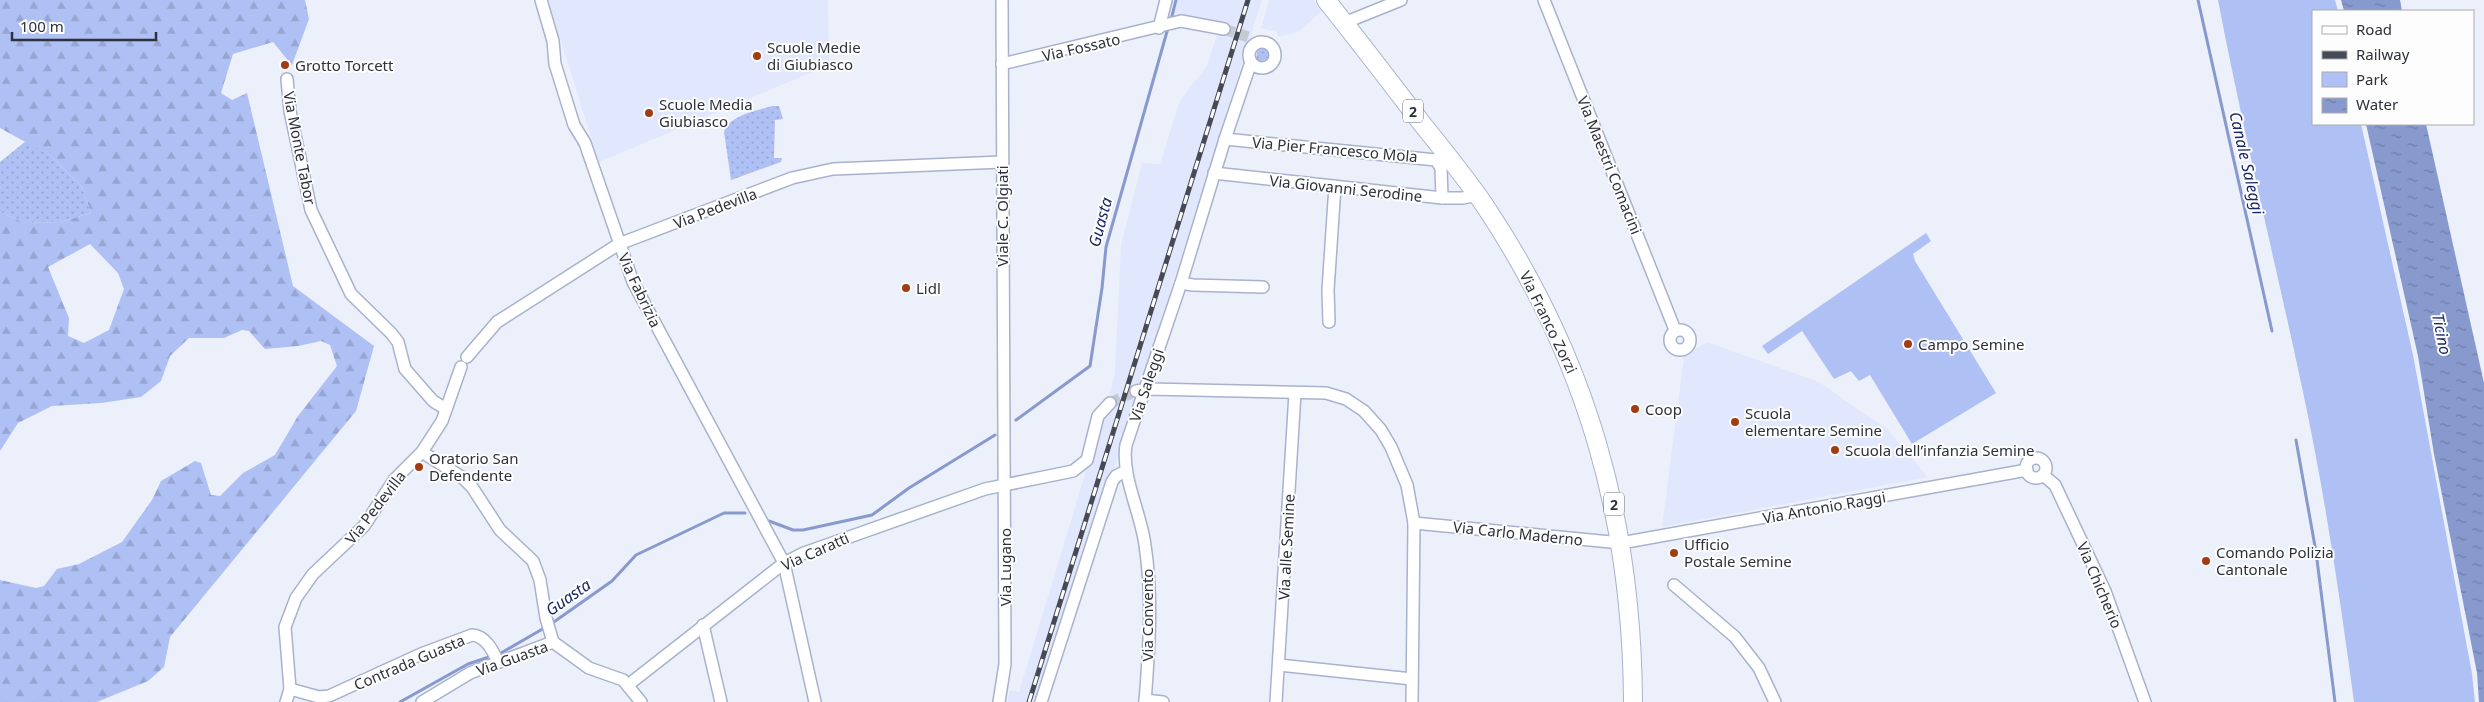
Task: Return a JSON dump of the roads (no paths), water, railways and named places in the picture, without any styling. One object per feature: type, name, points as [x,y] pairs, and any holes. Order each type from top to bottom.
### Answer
[{"type":"main road","name":"Via Franco Zorzi","points":[[1326,0],[1477,195],[1530,281],[1552,323],[1575,378],[1602,458],[1621,543],[1632,628],[1633,702]]},
{"type":"street","name":"Via Fabrizia","points":[[541,0],[553,41],[555,64],[574,125],[585,144],[619,244],[638,291],[784,563],[815,702]]},
{"type":"street","name":"Viale C. Olgiati","points":[[1002,0],[1004,432]]},
{"type":"street","points":[[1162,27],[1166,0]]},
{"type":"street","points":[[1344,23],[1401,0]]},
{"type":"street","name":"Via Maestri Comacini","points":[[1544,0],[1675,330]]},
{"type":"street","name":"Via Fossato","points":[[1002,64],[1181,21],[1224,29]]},
{"type":"street","name":"Via Saleggi","points":[[1126,471],[1124,455],[1140,390],[1181,283],[1214,173],[1251,62],[1250,50],[1252,40],[1270,44],[1275,50],[1275,59],[1266,68],[1258,68],[1251,62]]},
{"type":"street","name":"Via Monte Tabor","points":[[287,79],[290,110],[311,210],[351,294],[398,342],[405,369],[433,400],[446,409]]},
{"type":"street","name":"Via Pier Francesco Mola","points":[[1225,139],[1436,160],[1441,168],[1442,198]]},
{"type":"street","name":"Via Pedevilla","points":[[286,702],[290,689],[285,627],[300,591],[314,574],[364,526],[394,480],[422,452],[439,427],[464,362],[497,322],[619,244],[817,171],[876,166],[1002,162]]},
{"type":"street","name":"Via Giovanni Serodine","points":[[1214,173],[1442,198],[1463,198],[1477,195]]},
{"type":"street","points":[[1329,322],[1328,290],[1335,186]]},
{"type":"street","points":[[1181,283],[1263,287]]},
{"type":"street","points":[[1140,390],[1326,393],[1360,406],[1369,416],[1380,430],[1402,469],[1411,500],[1414,523],[1412,702]]},
{"type":"street","name":"Via alle Semine","points":[[1276,702],[1280,665],[1295,393]]},
{"type":"street","name":"Via Caratti","points":[[628,685],[784,563],[852,534],[1004,484],[1064,474],[1084,464],[1089,457],[1098,416],[1110,403]]},
{"type":"street","name":"Via Lugano","points":[[995,701],[1005,664],[1004,432]]},
{"type":"street","points":[[422,452],[463,478],[472,487],[500,530],[528,554],[537,569],[554,642]]},
{"type":"street","name":"Via Antonio Raggi","points":[[1621,543],[2027,470],[2032,477],[2043,475]]},
{"type":"street","points":[[1041,702],[1112,482],[1116,476],[1126,471]]},
{"type":"street","name":"Via Convento","points":[[1126,471],[1145,544],[1150,586],[1150,632],[1145,701]]},
{"type":"street","name":"Via Chicherio","points":[[2043,475],[2055,485],[2105,591],[2145,702]]},
{"type":"street","name":"Via Carlo Maderno","points":[[1414,523],[1621,543]]},
{"type":"street","points":[[1674,585],[1735,636],[1759,668],[1775,702]]},
{"type":"street","points":[[703,625],[721,702]]},
{"type":"street","name":"Contrada Guasta","points":[[290,689],[319,697],[329,696],[428,652],[472,635],[479,637],[493,651],[498,662]]},
{"type":"street","name":"Via Guasta","points":[[422,702],[470,674],[554,642],[589,668],[614,676],[628,685]]},
{"type":"street","points":[[1280,665],[1412,679]]},
{"type":"street","points":[[628,685],[641,702]]},
{"type":"street","points":[[1145,701],[1163,702]]},
{"type":"water","points":[[2341,0],[2400,0],[2402,10],[2344,10]]},
{"type":"water","name":"Ticino","points":[[2366,125],[2426,125],[2484,383],[2484,702],[2479,702],[2477,673],[2434,454],[2418,356]]},
{"type":"waterway","name":"Guasta","points":[[1171,20],[1176,0]]},
{"type":"waterway","name":"Canale Saleggi","points":[[2198,0],[2272,331]]},
{"type":"waterway","name":"Guasta","points":[[1016,420],[1090,366],[1106,247],[1168,28]]},
{"type":"waterway","name":"Guasta","points":[[769,521],[793,530],[803,530],[872,515],[909,488],[995,435]]},
{"type":"waterway","name":"Canale Saleggi","points":[[2296,440],[2316,552],[2335,702]]},
{"type":"waterway","name":"Guasta","points":[[551,624],[612,581],[636,555],[724,513],[745,513]]},
{"type":"waterway","name":"Guasta","points":[[400,702],[468,664],[501,653],[546,627]]},
{"type":"tunnel","points":[[1224,29],[1248,37]]},
{"type":"tunnel","points":[[1110,403],[1136,391]]},
{"type":"railway","points":[[1029,702],[1248,0]]},
{"type":"place","name":"Scuole Medie di Giubiasco","points":[[757,56]]},
{"type":"place","name":"Grotto Torcett","points":[[285,65]]},
{"type":"place","name":"Scuole Media Giubiasco","points":[[649,113]]},
{"type":"place","name":"Lidl","points":[[906,288]]},
{"type":"place","name":"Campo Semine","points":[[1908,344]]},
{"type":"place","name":"Coop","points":[[1635,409]]},
{"type":"place","name":"Scuola elementare Semine","points":[[1735,422]]},
{"type":"place","name":"Scuola dell’infanzia Semine","points":[[1835,450]]},
{"type":"place","name":"Oratorio San Defendente","points":[[419,467]]},
{"type":"place","name":"Ufficio Postale Semine","points":[[1674,553]]},
{"type":"place","name":"Comando Polizia Cantonale","points":[[2206,561]]}]
